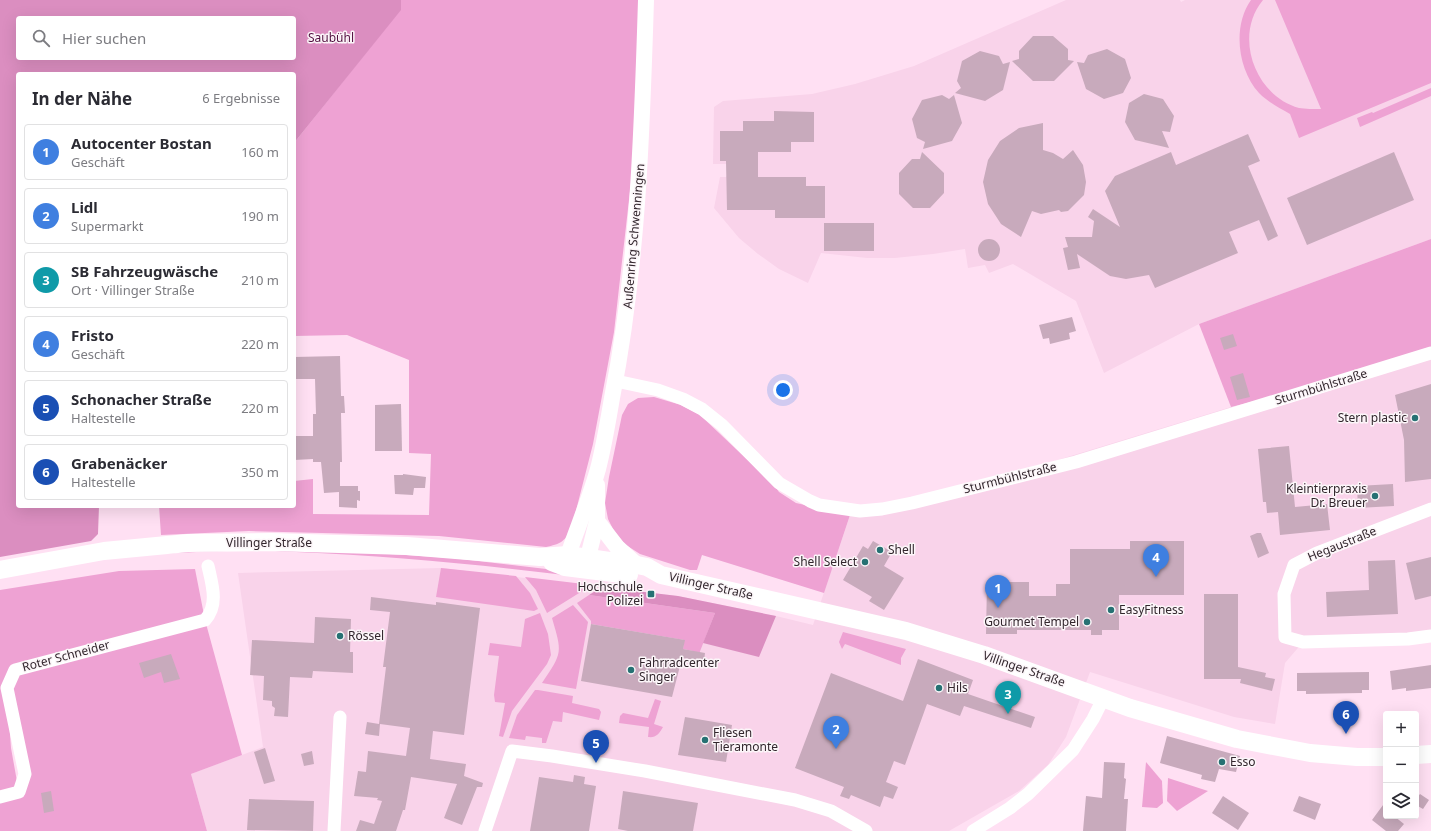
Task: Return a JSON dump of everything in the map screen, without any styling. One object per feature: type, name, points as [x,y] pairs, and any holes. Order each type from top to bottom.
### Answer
[{"type":"main road","name":"Villinger Straße","points":[[0,570],[104,551],[188,543],[272,542],[407,546],[540,557],[586,563],[637,565],[647,567],[661,575],[912,632],[1061,682],[1103,699],[1237,739],[1310,753],[1357,757],[1383,757]]},
{"type":"main road","name":"Villinger Straße","points":[[586,563],[645,577],[661,575]]},
{"type":"main road","points":[[1419,755],[1431,754]]},
{"type":"street","name":"Außenring Schwenningen","points":[[567,561],[598,469],[616,381],[624,331],[632,272],[638,202],[643,118],[646,0]]},
{"type":"street","name":"Sturmbühlstraße","points":[[616,381],[658,390],[683,399],[702,409],[722,425],[779,483],[819,505],[860,511],[882,509],[912,503],[1076,462],[1431,353]]},
{"type":"street","name":"Außenring Schwenningen","points":[[586,563],[596,521],[598,469]]},
{"type":"street","name":"Hegaustraße","points":[[1431,509],[1317,552],[1294,565],[1284,594],[1285,637],[1303,642],[1408,639],[1431,636]]},
{"type":"street","points":[[596,521],[617,547],[637,565]]},
{"type":"street","name":"Roter Schneider","points":[[0,797],[19,792],[25,774],[7,688],[15,670],[205,620],[211,614],[213,604],[213,594],[208,566]]},
{"type":"street","points":[[973,831],[1010,808],[1028,794],[1073,750],[1093,719],[1103,699]]},
{"type":"street","points":[[334,831],[340,717]]},
{"type":"street","points":[[485,831],[512,751],[645,771],[795,800],[831,811],[866,831]]},
{"type":"shaded area","points":[[401,0],[640,0],[635,147],[614,332],[593,444],[571,530],[561,542],[546,547],[439,536],[249,531],[161,535],[159,508],[296,508],[296,481],[313,479],[313,514],[429,515],[431,454],[409,453],[409,360],[347,335],[296,336],[296,140],[400,10]]},
{"type":"shaded area","points":[[1066,0],[1180,0],[1181,2],[1185,0],[1431,0],[1431,239],[1199,324],[1104,373],[1076,301],[1013,264],[989,273],[985,265],[968,268],[965,249],[895,258],[867,258],[821,253],[808,283],[779,269],[758,254],[739,238],[714,208],[720,177],[726,177],[737,164],[713,164],[714,107],[723,101],[812,94],[855,84],[914,66]]},
{"type":"shaded area","points":[[1251,0],[1263,0],[1254,14],[1250,30],[1250,47],[1253,63],[1260,78],[1271,91],[1284,101],[1299,108],[1321,109],[1275,0],[1431,0],[1431,83],[1299,138],[1290,114],[1270,102],[1259,93],[1246,73],[1242,61],[1240,35],[1241,23]]},
{"type":"shaded area","points":[[1431,88],[1431,96],[1360,127],[1357,118],[1372,112],[1373,113]]},
{"type":"shaded area","points":[[1431,239],[1431,357],[1231,407],[1199,324]]},
{"type":"shaded area","points":[[1431,353],[1431,636],[1303,642],[1285,663],[1275,724],[1234,717],[1090,672],[1066,737],[1048,765],[1019,791],[949,831],[207,831],[191,774],[263,747],[238,573],[441,568],[678,596],[813,625],[850,515],[992,480],[1231,407]]},
{"type":"shaded area","points":[[654,397],[681,405],[700,415],[774,485],[779,492],[796,503],[850,515],[824,593],[702,555],[697,570],[690,570],[640,554],[626,545],[615,533],[608,519],[605,503],[622,415],[628,404],[638,398]]},
{"type":"shaded area","points":[[211,548],[295,548],[452,558],[597,575],[595,579],[446,562],[278,551],[224,551],[151,554]]},
{"type":"shaded area","points":[[441,568],[516,576],[530,593],[538,609],[534,611],[436,597]]},
{"type":"shaded area","points":[[195,569],[205,620],[242,755],[191,774],[207,831],[0,831],[0,797],[19,792],[25,774],[7,692],[11,748],[18,787],[0,791],[0,590],[119,571]]},
{"type":"shaded area","points":[[525,577],[592,585],[547,613],[536,590]]},
{"type":"shaded area","points":[[589,595],[715,613],[697,659],[692,657],[693,651],[683,649],[684,640],[591,624],[591,621],[577,603]]},
{"type":"shaded area","points":[[573,605],[588,622],[576,689],[542,683],[554,665],[559,652],[558,639],[552,618]]},
{"type":"shaded area","points":[[540,613],[548,634],[551,655],[547,664],[512,711],[503,737],[499,736],[505,703],[495,702],[494,695],[499,656],[488,655],[490,643],[521,647],[525,619]]},
{"type":"shaded area","points":[[843,632],[906,649],[901,658],[901,665],[845,644],[842,649],[839,642]]},
{"type":"shaded area","points":[[535,690],[573,696],[572,703],[599,709],[601,712],[599,720],[563,712],[562,722],[553,721],[546,743],[542,743],[542,738],[526,736],[525,740],[509,738],[517,715]]},
{"type":"shaded area","points":[[655,699],[661,701],[654,724],[663,727],[657,735],[648,737],[649,727],[619,723],[620,716],[623,713],[648,718]]},
{"type":"shaded area","points":[[1146,762],[1162,781],[1163,803],[1157,808],[1142,807]]},
{"type":"shaded area","points":[[1168,778],[1208,791],[1177,811],[1167,801]]},
{"type":"green space","name":"Saubühl","points":[[0,0],[401,0],[401,10],[296,141],[296,72],[16,72],[16,508],[99,508],[98,534],[91,541],[0,557]]},
{"type":"green space","points":[[602,587],[678,596],[776,616],[759,657],[703,643],[715,613],[589,595]]},
{"type":"building","points":[[1033,36],[1053,36],[1068,49],[1068,60],[1074,61],[1054,81],[1033,81],[1012,61],[1019,59],[1019,51]]},
{"type":"building","points":[[1107,49],[1125,59],[1131,78],[1123,93],[1104,99],[1086,89],[1077,62],[1084,63],[1088,55]]},
{"type":"building","points":[[980,51],[999,56],[1003,64],[1010,62],[1003,90],[985,101],[955,93],[961,88],[957,81],[962,61]]},
{"type":"building","points":[[1144,94],[1163,99],[1174,116],[1170,132],[1162,131],[1169,148],[1135,140],[1125,122],[1129,103]]},
{"type":"building","points":[[942,95],[949,99],[954,95],[962,123],[952,141],[923,149],[925,142],[917,138],[912,119],[922,100]]},
{"type":"building","points":[[774,111],[814,112],[814,142],[791,142],[791,152],[758,152],[758,177],[806,177],[806,186],[825,186],[825,218],[775,218],[775,210],[727,210],[726,161],[720,161],[720,131],[743,131],[743,121],[774,121]]},
{"type":"building","points":[[1043,123],[1043,150],[1053,153],[1063,159],[1073,150],[1083,165],[1086,182],[1084,195],[1068,211],[1061,212],[1059,210],[1041,214],[1032,211],[1021,237],[1001,224],[988,204],[983,182],[988,160],[1000,141],[1019,128]]},
{"type":"building","points":[[1248,134],[1260,161],[1248,166],[1278,236],[1268,241],[1259,220],[1229,232],[1238,253],[1155,288],[1149,275],[1126,279],[1110,276],[1077,254],[1080,268],[1068,270],[1063,248],[1068,247],[1065,237],[1092,237],[1094,221],[1088,217],[1093,209],[1120,227],[1105,191],[1115,176],[1171,152],[1176,165]]},
{"type":"building","points":[[922,152],[944,173],[944,193],[930,208],[913,208],[899,194],[899,173],[912,159],[920,159]]},
{"type":"building","points":[[1394,152],[1414,200],[1307,245],[1287,198]]},
{"type":"building","points":[[824,223],[874,223],[874,251],[824,251]]},
{"type":"building","points":[[989,239],[997,242],[1000,250],[997,258],[989,261],[981,258],[978,250],[981,242]]},
{"type":"building","points":[[1072,317],[1076,331],[1069,333],[1070,339],[1050,344],[1049,338],[1043,339],[1039,325]]},
{"type":"building","points":[[1233,334],[1237,346],[1224,350],[1220,338]]},
{"type":"building","points":[[340,356],[341,396],[344,396],[345,413],[341,413],[342,462],[340,462],[340,486],[358,486],[358,491],[360,491],[360,501],[357,500],[357,508],[339,507],[339,492],[324,493],[321,462],[313,462],[313,459],[296,460],[296,436],[313,436],[313,414],[316,414],[315,379],[296,379],[296,357]]},
{"type":"building","points":[[1243,373],[1250,397],[1237,400],[1230,377]]},
{"type":"building","name":"Stern plastic","points":[[1431,384],[1431,479],[1405,482],[1404,440],[1395,395]]},
{"type":"building","points":[[401,404],[402,451],[375,451],[375,405]]},
{"type":"building","points":[[1289,446],[1295,507],[1327,504],[1330,530],[1280,535],[1278,512],[1267,513],[1266,502],[1263,502],[1258,449]]},
{"type":"building","points":[[403,474],[426,477],[425,488],[414,488],[413,495],[395,494],[394,475]]},
{"type":"building","name":"Kleintierpraxis Dr. Breuer","points":[[1393,484],[1394,506],[1358,508],[1357,486]]},
{"type":"building","points":[[1261,533],[1269,553],[1258,558],[1250,536]]},
{"type":"building","points":[[873,541],[892,552],[884,566],[904,578],[884,610],[869,601],[872,597],[843,580],[863,546],[868,549]]},
{"type":"building","points":[[1130,541],[1184,541],[1184,595],[1119,595],[1119,630],[1102,630],[1102,635],[1091,635],[1091,630],[1017,630],[1017,634],[986,634],[987,582],[1029,582],[1029,596],[1056,596],[1056,584],[1070,584],[1070,549],[1130,549]]},
{"type":"building","points":[[1431,557],[1431,596],[1415,600],[1406,563]]},
{"type":"building","points":[[1395,560],[1398,614],[1327,617],[1326,592],[1369,590],[1368,561]]},
{"type":"building","points":[[1204,594],[1238,594],[1238,667],[1266,673],[1265,677],[1275,679],[1272,691],[1240,683],[1241,679],[1204,679]]},
{"type":"building","points":[[371,597],[436,605],[436,602],[480,608],[464,735],[433,731],[430,759],[466,764],[464,776],[483,783],[482,787],[477,787],[462,825],[444,818],[457,784],[411,777],[405,810],[403,810],[396,831],[356,831],[360,820],[374,824],[382,801],[377,800],[378,798],[354,796],[358,771],[366,772],[368,751],[406,756],[410,728],[380,724],[379,736],[365,734],[367,722],[379,724],[386,667],[383,667],[390,612],[370,610]]},
{"type":"building","points":[[315,617],[351,619],[350,652],[353,652],[353,673],[313,671],[312,678],[290,677],[288,717],[274,716],[275,708],[272,706],[272,701],[263,700],[264,676],[250,675],[252,640],[314,643]]},
{"type":"building","name":"Fahrradcenter Singer","points":[[591,624],[685,640],[683,649],[705,653],[704,661],[682,658],[672,697],[581,681]]},
{"type":"building","points":[[171,654],[180,679],[164,683],[161,672],[144,678],[139,663]]},
{"type":"building","points":[[918,659],[973,680],[968,694],[1035,717],[1031,728],[964,706],[960,716],[927,704],[905,765],[894,761],[886,782],[898,787],[893,799],[884,796],[880,807],[851,795],[849,799],[840,796],[844,787],[795,768],[831,673],[903,701]]},
{"type":"building","points":[[1431,665],[1431,688],[1406,691],[1406,688],[1392,690],[1390,671]]},
{"type":"building","points":[[1369,672],[1369,690],[1362,690],[1362,693],[1306,694],[1306,691],[1297,691],[1297,673]]},
{"type":"building","name":"Fliesen Tieramonte","points":[[685,717],[732,725],[726,762],[678,755]]},
{"type":"building","points":[[1167,736],[1240,756],[1236,772],[1219,769],[1215,782],[1201,779],[1202,775],[1160,763]]},
{"type":"building","points":[[265,748],[275,781],[264,784],[254,752]]},
{"type":"building","points":[[312,751],[314,764],[304,766],[301,754]]},
{"type":"building","points":[[1104,762],[1125,763],[1124,778],[1126,779],[1124,799],[1128,799],[1126,831],[1083,831],[1086,796],[1102,798]]},
{"type":"building","points":[[574,775],[585,777],[584,784],[596,786],[589,831],[530,831],[539,777],[573,782]]},
{"type":"building","points":[[51,791],[54,811],[44,813],[41,793]]},
{"type":"building","points":[[623,791],[698,803],[693,831],[628,831],[618,829]]},
{"type":"building","points":[[1420,794],[1429,800],[1423,809],[1419,807]]},
{"type":"building","points":[[1223,796],[1249,813],[1238,830],[1212,813]]},
{"type":"building","points":[[1299,796],[1321,804],[1315,820],[1293,811]]},
{"type":"building","points":[[249,799],[314,801],[313,831],[247,830]]},
{"type":"building","points":[[1383,805],[1383,819],[1398,819],[1404,824],[1398,831],[1386,831],[1372,820]]},
{"type":"place","name":"Stern plastic","points":[[1415,418]]},
{"type":"place","name":"Kleintierpraxis Dr. Breuer","points":[[1375,496]]},
{"type":"place","name":"Shell","points":[[880,550]]},
{"type":"place","name":"Shell Select","points":[[865,562]]},
{"type":"place","name":"Fristo","points":[[1156,577]]},
{"type":"place","name":"Hochschule Polizei","points":[[651,594]]},
{"type":"place","name":"Autocenter Bostan","points":[[998,608]]},
{"type":"place","name":"EasyFitness","points":[[1111,610]]},
{"type":"place","name":"Gourmet Tempel","points":[[1087,622]]},
{"type":"place","name":"Rössel","points":[[340,636]]},
{"type":"place","name":"Fahrradcenter Singer","points":[[631,670]]},
{"type":"place","name":"Hils","points":[[939,688]]},
{"type":"place","name":"SB Fahrzeugwäsche","points":[[1008,714]]},
{"type":"place","name":"Grabenäcker","points":[[1346,734]]},
{"type":"place","name":"Fliesen Tieramonte","points":[[705,740]]},
{"type":"place","name":"Lidl","points":[[836,749]]},
{"type":"place","name":"Esso","points":[[1222,762]]},
{"type":"place","name":"Schonacher Straße","points":[[596,763]]}]
